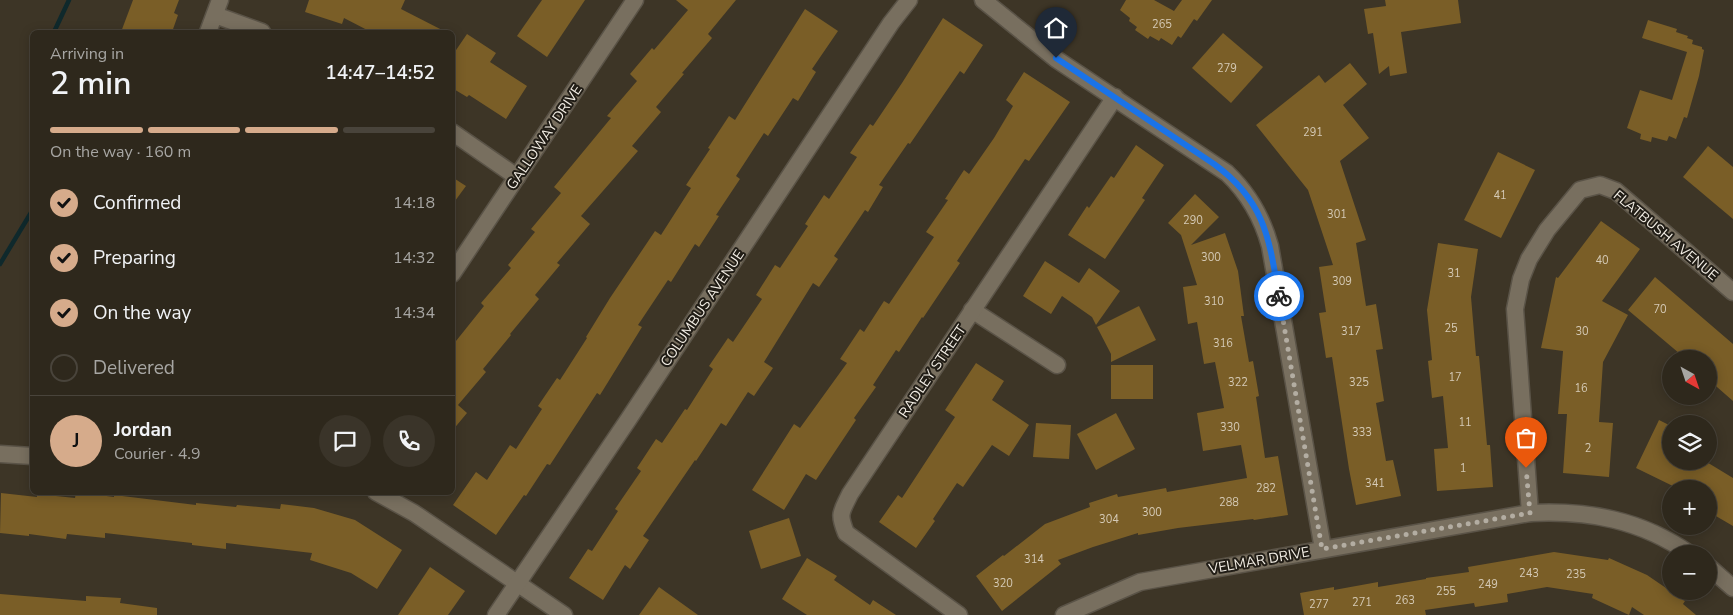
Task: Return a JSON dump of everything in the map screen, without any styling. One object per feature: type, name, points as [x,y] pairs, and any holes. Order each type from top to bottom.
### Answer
[{"type":"street","name":"GALLOWAY DRIVE","points":[[455,270],[635,0]]},
{"type":"street","name":"COLUMBUS AVENUE","points":[[496,615],[628,420],[891,23],[909,0]]},
{"type":"street","points":[[983,0],[1049,54],[1226,173],[1247,195],[1256,208],[1264,224],[1270,246],[1322,549]]},
{"type":"street","points":[[209,30],[217,8],[258,30]]},
{"type":"street","name":"RADLEY STREET","points":[[959,615],[846,533],[840,513],[850,494],[1115,97]]},
{"type":"street","points":[[455,134],[518,177]]},
{"type":"street","name":"FLATBUSH AVENUE","points":[[1530,513],[1514,309],[1521,279],[1529,259],[1547,230],[1580,190],[1600,185],[1616,191],[1733,292]]},
{"type":"street","points":[[972,310],[1057,365]]},
{"type":"street","points":[[0,454],[30,456]]},
{"type":"street","points":[[381,495],[414,514],[564,615]]},
{"type":"street","name":"VELMAR DRIVE","points":[[1064,615],[1140,582],[1530,513],[1567,512],[1611,518],[1664,538],[1675,545]]},
{"type":"street","points":[[1717,574],[1733,588]]},
{"type":"building","points":[[133,0],[179,0],[174,13],[178,15],[173,30],[122,30]]},
{"type":"building","points":[[309,0],[405,0],[401,9],[442,30],[367,30],[344,18],[342,24],[305,12]]},
{"type":"building","points":[[542,0],[585,0],[547,57],[517,36]]},
{"type":"building","points":[[676,0],[736,0],[708,34],[712,38],[656,107],[661,112],[632,146],[638,151],[581,216],[590,224],[557,263],[560,265],[535,295],[539,299],[483,369],[486,372],[458,405],[467,413],[455,427],[455,342],[484,306],[481,303],[511,268],[508,265],[535,232],[531,229],[561,193],[554,187],[611,118],[607,116],[637,81],[630,74],[652,48],[654,50],[688,10]]},
{"type":"building","points":[[1126,0],[1154,0],[1174,11],[1182,0],[1212,0],[1197,21],[1194,19],[1181,38],[1178,36],[1172,45],[1161,38],[1159,41],[1150,36],[1148,39],[1135,30],[1137,27],[1120,10]]},
{"type":"building","points":[[1385,0],[1458,0],[1461,23],[1401,32],[1407,73],[1390,76],[1389,66],[1379,74],[1373,33],[1368,34],[1364,9],[1386,6]]},
{"type":"building","points":[[805,9],[838,31],[812,69],[816,72],[798,101],[793,98],[768,136],[764,133],[736,176],[740,179],[716,215],[719,216],[699,247],[695,244],[671,282],[668,280],[638,325],[642,327],[600,395],[597,393],[550,465],[547,464],[526,496],[524,495],[496,535],[453,505],[476,472],[487,480],[510,445],[516,449],[542,409],[538,406],[557,378],[560,380],[610,298],[655,231],[661,235],[691,188],[686,185],[710,149],[708,148],[729,116],[735,120]]},
{"type":"building","points":[[943,18],[983,45],[964,74],[960,71],[910,144],[908,143],[879,185],[883,187],[868,212],[865,210],[834,256],[838,259],[819,287],[813,283],[764,362],[773,368],[754,396],[748,392],[726,426],[721,423],[643,536],[649,540],[630,569],[625,565],[603,600],[569,578],[588,549],[592,551],[618,511],[615,509],[641,471],[637,468],[656,439],[662,443],[685,409],[687,410],[713,369],[709,366],[728,338],[733,342],[762,299],[756,295],[775,265],[780,268],[808,226],[805,224],[824,195],[829,199],[857,157],[850,153],[870,124],[873,126]]},
{"type":"building","points":[[1648,20],[1677,29],[1676,32],[1688,36],[1687,38],[1693,40],[1692,44],[1702,47],[1704,50],[1687,118],[1684,117],[1676,139],[1669,136],[1667,141],[1652,137],[1651,142],[1640,139],[1641,134],[1627,128],[1640,90],[1672,100],[1687,52],[1642,38]]},
{"type":"building","points":[[1223,33],[1263,67],[1231,103],[1192,68]]},
{"type":"building","points":[[467,34],[496,53],[490,62],[527,86],[506,119],[469,95],[467,97],[455,90],[455,52]]},
{"type":"building","points":[[1350,63],[1367,84],[1343,105],[1369,138],[1340,161],[1366,240],[1356,243],[1366,306],[1376,304],[1383,349],[1376,350],[1384,401],[1376,403],[1386,461],[1393,460],[1401,496],[1356,505],[1332,357],[1326,358],[1319,313],[1326,312],[1319,267],[1333,265],[1308,190],[1256,125],[1319,75],[1325,83]]},
{"type":"building","points":[[1024,72],[1070,102],[1029,161],[1025,159],[957,261],[960,263],[923,318],[899,352],[896,350],[873,385],[876,387],[854,418],[856,420],[816,480],[806,474],[784,510],[752,490],[794,424],[800,428],[847,363],[840,359],[860,329],[864,332],[884,301],[889,304],[934,237],[926,232],[948,200],[945,199],[964,170],[969,174],[994,138],[1013,106],[1006,100]]},
{"type":"building","points":[[1136,145],[1164,165],[1142,198],[1145,200],[1105,259],[1068,235],[1087,206],[1089,208],[1111,176],[1114,178]]},
{"type":"building","points":[[1708,146],[1733,167],[1733,219],[1683,177]]},
{"type":"building","points":[[1498,152],[1535,170],[1501,238],[1464,220]]},
{"type":"building","points":[[455,179],[466,186],[455,201]]},
{"type":"building","points":[[1195,194],[1219,217],[1191,245],[1225,233],[1238,271],[1244,316],[1241,316],[1249,362],[1253,361],[1259,396],[1256,397],[1265,458],[1278,456],[1288,515],[1178,528],[1138,535],[1138,533],[1093,547],[1058,560],[1061,564],[1002,611],[976,576],[1045,524],[1090,507],[1089,503],[1117,494],[1118,497],[1166,488],[1167,492],[1247,478],[1241,445],[1203,451],[1197,413],[1224,408],[1215,362],[1204,364],[1197,322],[1188,324],[1183,287],[1197,285],[1181,235],[1168,223]]},
{"type":"building","points":[[1601,221],[1640,249],[1602,301],[1628,315],[1603,362],[1599,422],[1613,423],[1609,477],[1563,473],[1567,414],[1558,414],[1563,351],[1541,348],[1556,277],[1558,278]]},
{"type":"building","points":[[1438,243],[1478,249],[1471,297],[1476,356],[1479,356],[1487,445],[1490,445],[1493,487],[1437,491],[1434,449],[1448,448],[1443,396],[1432,398],[1428,361],[1432,360],[1427,310]]},
{"type":"building","points":[[1045,261],[1079,283],[1089,268],[1120,291],[1096,325],[1092,317],[1062,296],[1051,314],[1023,296]]},
{"type":"building","points":[[1655,277],[1733,344],[1733,401],[1718,388],[1718,350],[1675,350],[1628,310]]},
{"type":"building","points":[[1139,306],[1156,340],[1111,362],[1111,354],[1097,327]]},
{"type":"building","points":[[976,363],[1004,381],[992,400],[1029,425],[1009,456],[992,445],[963,487],[957,483],[933,519],[935,521],[916,548],[879,522],[898,495],[902,498],[955,417],[945,410]]},
{"type":"building","points":[[1111,365],[1153,365],[1153,399],[1111,399]]},
{"type":"building","points":[[1116,413],[1135,449],[1096,470],[1077,434]]},
{"type":"building","points":[[1659,420],[1662,422],[1662,470],[1717,470],[1717,468],[1733,478],[1733,526],[1717,517],[1717,480],[1662,481],[1636,468]]},
{"type":"building","points":[[1036,423],[1071,425],[1069,459],[1033,457]]},
{"type":"building","points":[[1,493],[37,497],[37,495],[46,495],[75,498],[76,495],[114,497],[114,495],[196,505],[196,503],[280,509],[281,504],[314,508],[355,520],[402,550],[377,589],[351,573],[310,560],[312,553],[226,543],[226,549],[105,533],[105,538],[67,534],[66,539],[29,534],[29,536],[0,533]]},
{"type":"building","points":[[789,518],[801,556],[761,569],[749,531]]},
{"type":"building","points":[[1554,552],[1608,560],[1609,558],[1647,575],[1662,585],[1662,600],[1684,600],[1685,601],[1683,604],[1696,615],[1644,615],[1632,607],[1629,615],[1592,598],[1593,594],[1547,587],[1507,594],[1508,602],[1475,607],[1474,603],[1425,610],[1426,615],[1304,615],[1300,593],[1334,587],[1334,590],[1378,582],[1378,587],[1469,572],[1468,567]]},
{"type":"building","points":[[807,558],[837,576],[834,580],[870,605],[873,600],[896,615],[807,615],[782,599]]},
{"type":"building","points":[[430,567],[465,591],[448,615],[398,615]]},
{"type":"building","points":[[659,587],[698,615],[639,615]]},
{"type":"building","points":[[0,594],[86,601],[86,596],[121,598],[120,603],[157,608],[157,615],[0,615]]},
{"type":"waterway","points":[[55,30],[69,0]]},
{"type":"waterway","points":[[0,264],[30,214]]},
{"type":"way so far","points":[[1279,296],[1322,549],[1530,513],[1526,468]]},
{"type":"route","points":[[1056,58],[1214,164],[1238,184],[1256,208],[1264,224],[1279,296]]}]
